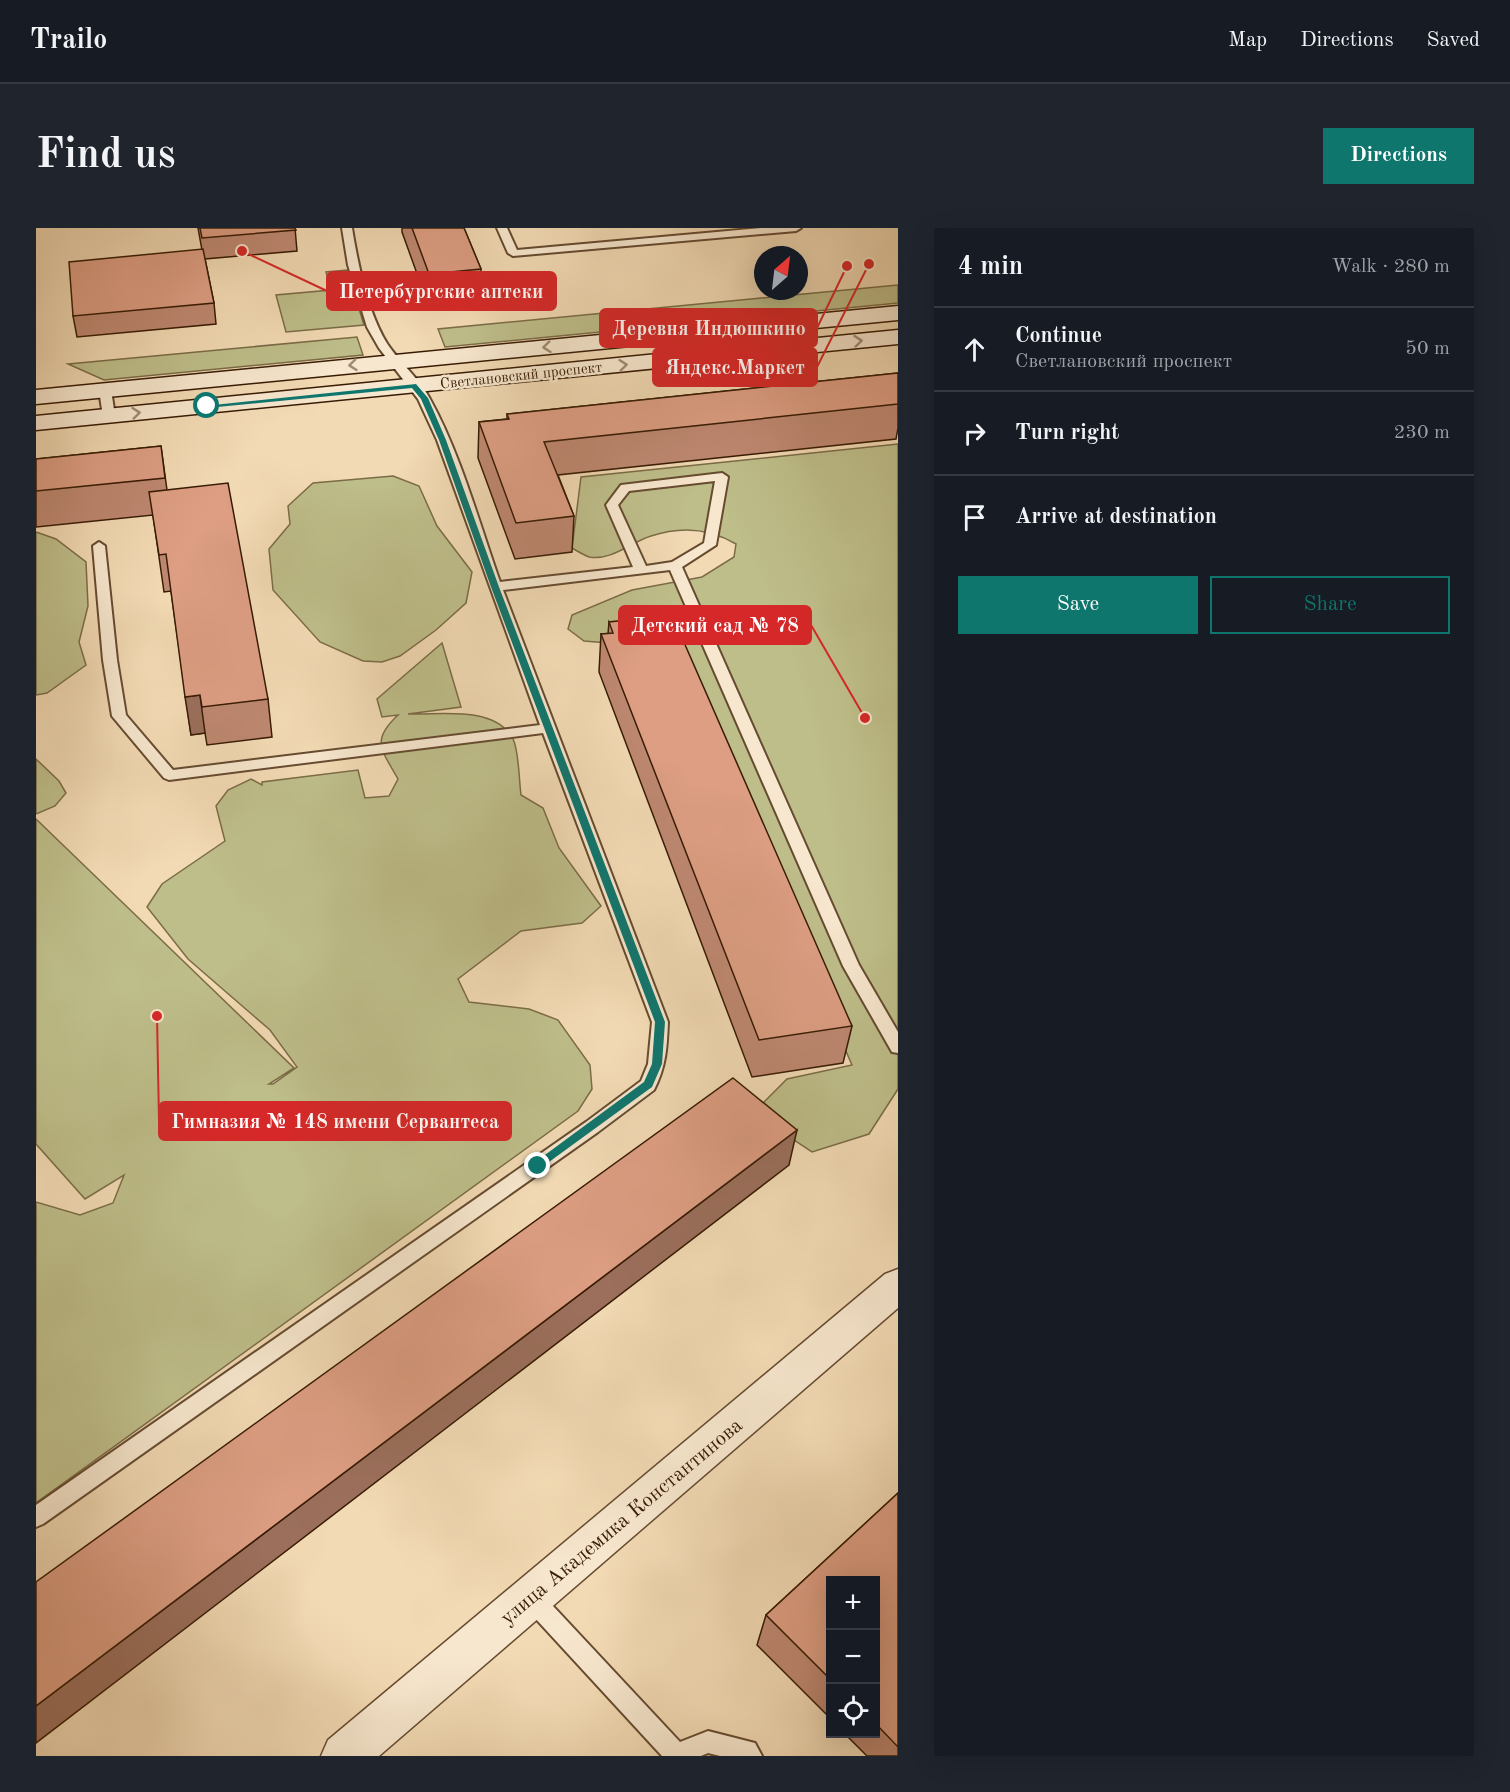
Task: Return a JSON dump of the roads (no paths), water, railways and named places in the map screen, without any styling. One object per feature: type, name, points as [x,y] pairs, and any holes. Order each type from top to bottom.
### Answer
[{"type":"main road","name":"Светлановский проспект","points":[[36,397],[898,313]]},
{"type":"main road","name":"Светлановский проспект","points":[[36,423],[898,338]]},
{"type":"main road","name":"улица Академика Константинова","points":[[344,1756],[898,1285]]},
{"type":"lane","points":[[36,1517],[486,1203],[648,1085],[657,1064],[660,1022],[495,587],[443,440],[424,398],[383,346],[373,327],[353,265],[347,228]]},
{"type":"lane","points":[[502,228],[513,253],[796,228]]},
{"type":"lane","points":[[655,228],[697,237]]},
{"type":"lane","points":[[105,390],[109,416]]},
{"type":"lane","points":[[495,587],[641,570],[675,566],[710,545],[722,477],[625,488],[612,505],[641,570]]},
{"type":"lane","points":[[99,546],[110,660],[119,716],[169,775],[550,728]]},
{"type":"lane","points":[[675,566],[851,966],[898,1047]]},
{"type":"lane","points":[[531,1598],[676,1755],[708,1742],[747,1751],[751,1756]]},
{"type":"place","name":"Петербургские аптеки","points":[[242,251]]},
{"type":"place","name":"Яндекс.Маркет","points":[[869,264]]},
{"type":"place","name":"Деревня Индюшкино","points":[[847,266]]},
{"type":"place","name":"Детский сад № 78","points":[[865,718]]},
{"type":"place","name":"Гимназия № 148 имени Сервантеса","points":[[157,1016]]}]
